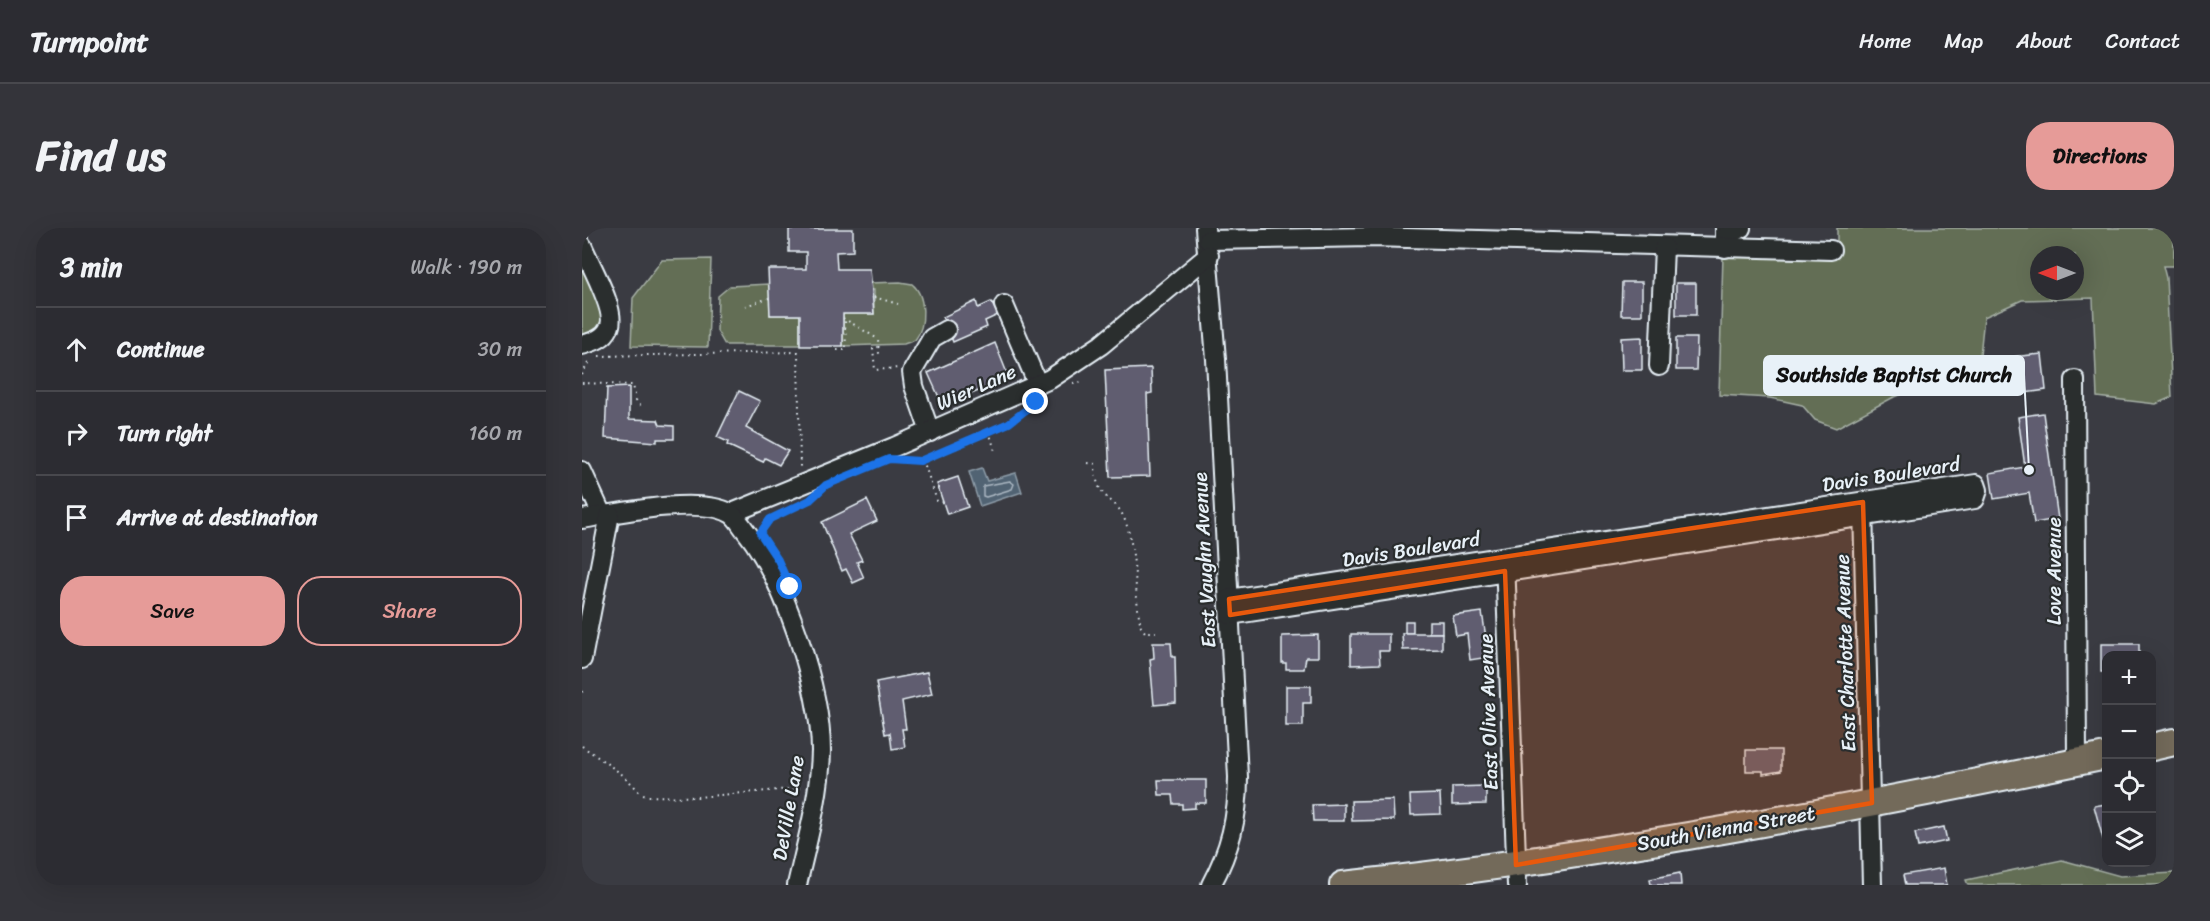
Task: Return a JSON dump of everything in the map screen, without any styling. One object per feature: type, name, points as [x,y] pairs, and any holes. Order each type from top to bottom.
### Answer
[{"type":"highway","points":[[2156,746],[2174,742]]},
{"type":"highway","name":"South Vienna Street","points":[[1343,885],[1516,875],[2102,757]]},
{"type":"street","points":[[1207,241],[1521,236],[1664,247],[1729,235],[1831,250]]},
{"type":"street","name":"Wier Lane","points":[[732,513],[930,432],[1037,394],[1081,361],[1207,241]]},
{"type":"street","name":"East Vaughn Avenue","points":[[1207,241],[1230,607],[1238,797],[1233,836],[1211,885]]},
{"type":"street","points":[[582,245],[609,305],[612,319],[610,328],[587,351]]},
{"type":"street","points":[[1659,366],[1664,247]]},
{"type":"street","points":[[1004,305],[1037,394]]},
{"type":"street","points":[[930,432],[914,386],[912,372],[932,338],[946,330]]},
{"type":"street","name":"Love Avenue","points":[[2075,380],[2078,762]]},
{"type":"street","points":[[582,471],[606,515],[582,658]]},
{"type":"street","name":"Davis Boulevard","points":[[1230,607],[1863,509],[1976,484],[1978,490],[1975,500],[1863,509]]},
{"type":"street","points":[[582,519],[680,506],[709,507],[732,513]]},
{"type":"street","name":"East Charlotte Avenue","points":[[1863,509],[1872,803],[1872,885]]},
{"type":"street","name":"DeVille Lane","points":[[732,513],[758,546],[774,575],[810,676],[819,719],[821,752],[817,792],[797,885]]},
{"type":"street","name":"East Olive Avenue","points":[[1505,564],[1516,875]]},
{"type":"path","points":[[874,297],[898,304]]},
{"type":"path","points":[[745,306],[769,298]]},
{"type":"path","points":[[837,350],[846,350],[844,318],[878,339],[879,354]]},
{"type":"path","points":[[879,347],[873,348],[875,370],[898,368]]},
{"type":"path","points":[[582,357],[587,351]]},
{"type":"path","points":[[582,375],[587,351]]},
{"type":"path","points":[[587,351],[798,352],[800,471]]},
{"type":"path","points":[[1067,385],[1083,382]]},
{"type":"path","points":[[582,383],[633,385],[636,400],[643,409]]},
{"type":"path","points":[[898,460],[911,462],[923,460],[1009,423],[1037,394]]},
{"type":"path","points":[[989,431],[996,454]]},
{"type":"path","points":[[923,460],[937,501],[943,502]]},
{"type":"path","points":[[1088,463],[1095,464],[1100,490],[1124,517],[1138,594],[1141,627],[1145,632],[1156,632]]},
{"type":"path","points":[[761,535],[770,519],[815,495]]},
{"type":"path","points":[[582,746],[624,775],[641,793],[648,796],[697,797],[796,789],[807,784]]},
{"type":"highlighted area","points":[[1863,502],[1872,803],[1516,865],[1505,571],[1230,615],[1229,599]]},
{"type":"green space","points":[[1837,228],[2174,228],[2174,266],[2163,266],[2166,278],[2172,397],[2156,404],[2097,397],[2093,298],[2084,298],[2084,246],[2030,246],[2030,300],[2022,300],[1984,317],[1979,365],[1892,398],[1836,428],[1815,420],[1802,405],[1770,398],[1719,395],[1723,255],[1837,257]]},
{"type":"green space","points":[[711,259],[708,347],[631,346],[633,298],[662,260]]},
{"type":"green space","points":[[582,267],[603,314],[600,327],[582,336]]},
{"type":"green space","points":[[870,283],[912,284],[920,295],[923,319],[915,340],[904,344],[843,346],[843,314],[874,314],[874,290],[870,290]]},
{"type":"green space","points":[[769,284],[770,315],[800,315],[800,345],[725,345],[717,331],[718,296],[730,286]]},
{"type":"green space","points":[[2062,860],[2120,876],[2174,873],[2174,885],[1968,885],[1966,880]]},
{"type":"water","points":[[982,468],[987,481],[1016,473],[1022,492],[980,506],[969,472]]},
{"type":"building","points":[[789,229],[853,229],[853,251],[836,252],[837,269],[870,269],[874,314],[843,314],[843,346],[800,346],[800,315],[770,315],[768,269],[806,269],[806,252],[789,252]]},
{"type":"building","points":[[1622,282],[1642,282],[1642,315],[1621,315]]},
{"type":"building","points":[[1676,283],[1696,283],[1696,315],[1676,315]]},
{"type":"building","points":[[976,301],[978,308],[991,302],[998,315],[985,321],[987,327],[953,342],[943,317]]},
{"type":"building","points":[[1642,337],[1642,370],[1622,370],[1621,338]]},
{"type":"building","points":[[1676,338],[1697,338],[1696,370],[1676,370]]},
{"type":"building","points":[[995,343],[1009,378],[943,406],[928,373]]},
{"type":"building","points":[[2042,354],[2046,390],[2017,394],[2012,357]]},
{"type":"building","points":[[1151,368],[1152,393],[1147,394],[1150,476],[1110,477],[1105,370]]},
{"type":"building","points":[[629,387],[629,419],[658,420],[660,425],[674,426],[674,439],[657,439],[657,442],[605,438],[607,388]]},
{"type":"building","points":[[739,391],[760,401],[746,428],[788,451],[779,465],[765,458],[763,462],[727,445],[728,442],[717,437]]},
{"type":"building","points":[[2043,413],[2058,519],[2034,523],[2029,493],[1994,499],[1990,473],[2025,467],[2018,417]]},
{"type":"building","points":[[958,477],[968,507],[947,514],[937,484]]},
{"type":"building","points":[[867,500],[877,521],[849,534],[862,560],[857,562],[864,578],[853,583],[846,569],[842,571],[822,522]]},
{"type":"building","points":[[1482,612],[1489,657],[1470,660],[1467,634],[1456,636],[1453,616]]},
{"type":"building","points":[[1405,621],[1413,621],[1413,633],[1405,633]]},
{"type":"building","points":[[1429,621],[1442,621],[1442,633],[1429,633]]},
{"type":"building","points":[[1402,633],[1442,633],[1442,649],[1403,650]]},
{"type":"building","points":[[1351,634],[1389,634],[1389,651],[1379,651],[1380,664],[1351,665]]},
{"type":"building","points":[[1318,635],[1318,657],[1306,657],[1304,669],[1286,669],[1286,663],[1282,663],[1282,636]]},
{"type":"building","points":[[1153,643],[1171,643],[1172,657],[1175,657],[1176,703],[1154,705],[1150,659],[1154,658]]},
{"type":"building","points":[[2101,644],[2139,644],[2139,651],[2102,651],[2101,672]]},
{"type":"building","points":[[927,672],[932,694],[902,701],[906,729],[902,729],[905,747],[892,749],[890,733],[885,734],[876,682]]},
{"type":"building","points":[[1286,686],[1311,686],[1311,703],[1303,703],[1303,726],[1286,726]]},
{"type":"building","points":[[1746,750],[1781,750],[1781,771],[1763,774],[1763,771],[1746,771]]},
{"type":"building","points":[[1158,780],[1206,780],[1206,803],[1195,803],[1195,808],[1182,809],[1182,804],[1173,804],[1172,795],[1159,795]]},
{"type":"building","points":[[1486,786],[1486,804],[1452,805],[1452,787]]},
{"type":"building","points":[[1440,794],[1441,814],[1411,815],[1410,795]]},
{"type":"building","points":[[1393,800],[1394,820],[1352,821],[1351,801]]},
{"type":"building","points":[[1344,804],[1344,821],[1313,821],[1312,805]]},
{"type":"building","points":[[2102,805],[2102,835],[2094,806]]},
{"type":"building","points":[[1944,827],[1947,841],[1918,847],[1915,833]]},
{"type":"building","points":[[1944,868],[1947,885],[1905,885],[1903,875]]},
{"type":"building","points":[[1680,873],[1681,885],[1651,885],[1650,879]]},
{"type":"place","name":"Southside Baptist Church","points":[[2029,470]]},
{"type":"route","points":[[790,587],[778,560],[760,533],[770,519],[810,500],[826,485],[885,460],[916,462],[957,447],[1009,423],[1036,402]]}]
